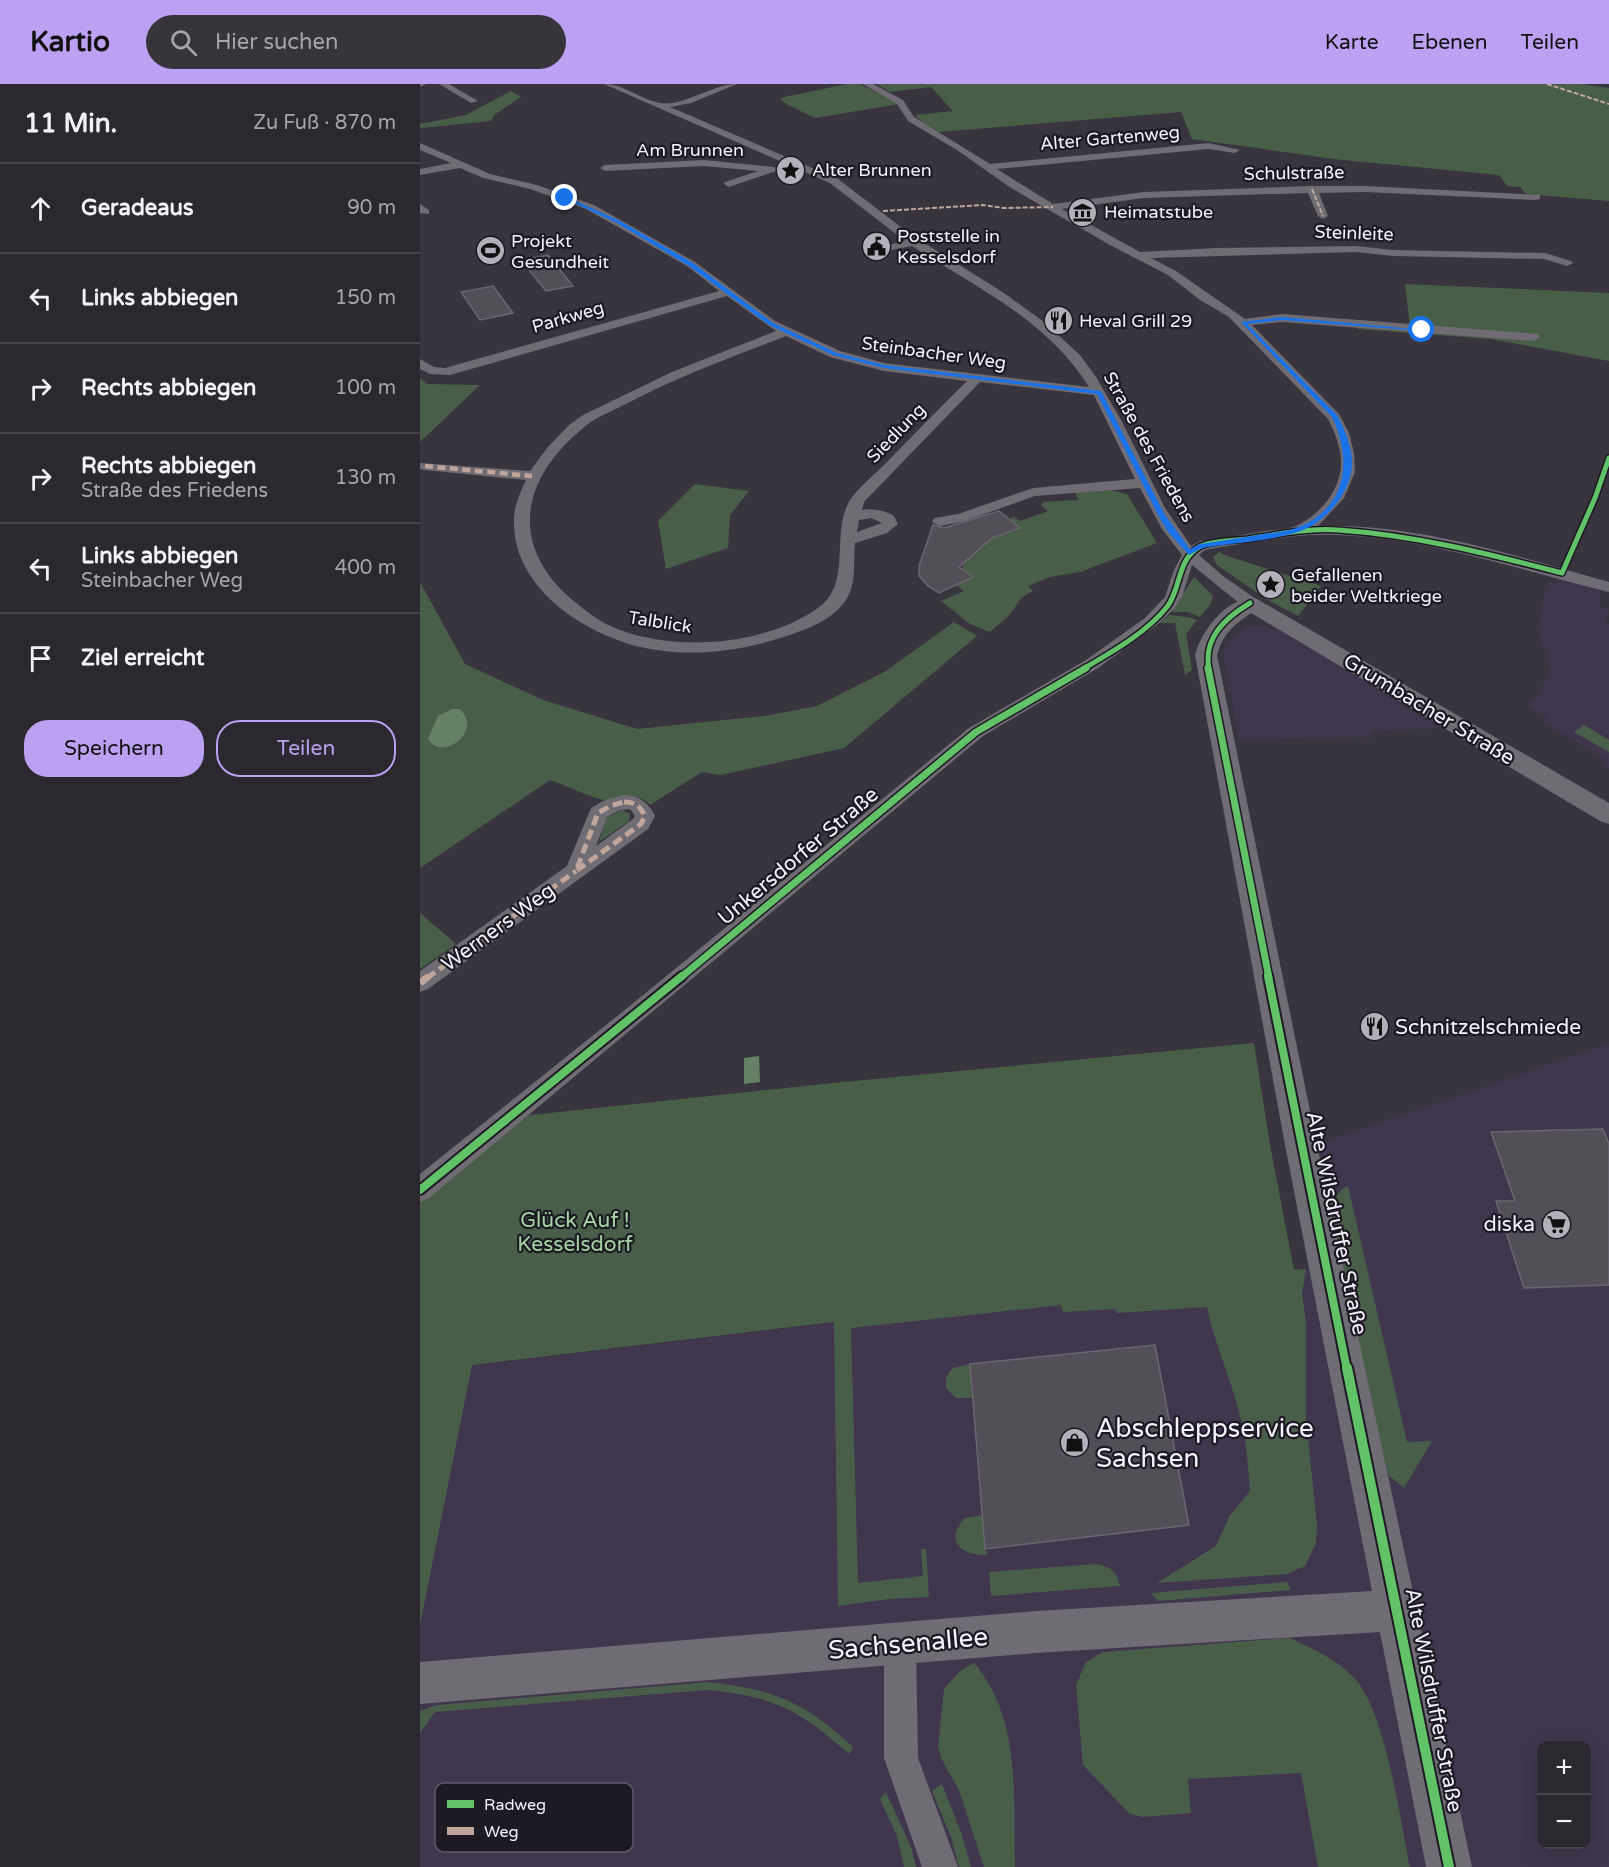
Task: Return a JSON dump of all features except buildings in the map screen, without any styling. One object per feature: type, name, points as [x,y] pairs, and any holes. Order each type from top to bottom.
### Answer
[{"type":"street","points":[[443,84],[474,102]]},
{"type":"street","name":"Straße des Friedens","points":[[608,84],[800,165],[851,192],[914,242],[1026,314],[1066,348],[1099,392],[1144,483],[1171,531],[1189,553],[1228,588],[1250,603]]},
{"type":"street","points":[[663,106],[688,101],[733,84]]},
{"type":"street","points":[[867,84],[900,102],[911,119],[1015,186],[1114,243],[1172,273],[1242,323],[1334,417],[1342,433],[1347,453],[1348,472],[1339,495],[1319,518],[1296,531]]},
{"type":"street","name":"Steinbacher Weg","points":[[420,146],[458,165],[497,179],[590,207],[684,260],[784,332],[835,354],[884,367],[1099,392]]},
{"type":"street","name":"Alter Gartenweg","points":[[988,167],[1209,146],[1235,150]]},
{"type":"street","name":"Am Brunnen","points":[[605,168],[704,164],[774,170]]},
{"type":"street","points":[[420,172],[458,165]]},
{"type":"street","name":"Am Brunnen","points":[[729,184],[774,170],[800,165]]},
{"type":"street","points":[[1312,189],[1323,216]]},
{"type":"street","name":"Schulstraße","points":[[1053,207],[1144,195],[1312,189],[1405,190],[1536,197]]},
{"type":"street","points":[[868,253],[914,242]]},
{"type":"street","name":"Steinleite","points":[[1139,255],[1217,251],[1356,249],[1545,256],[1567,263]]},
{"type":"street","name":"Parkweg","points":[[420,363],[430,370],[445,372],[729,292]]},
{"type":"street","points":[[1242,323],[1282,318],[1534,337]]},
{"type":"street","name":"Talblick","points":[[784,332],[652,385],[585,420],[552,449],[532,476],[522,507],[520,537],[540,579],[565,604],[590,622],[635,641],[705,649],[777,635],[834,604],[842,592],[847,571],[848,540],[852,518]]},
{"type":"street","name":"Siedlung","points":[[852,518],[857,501],[976,379]]},
{"type":"street","points":[[425,466],[532,476]]},
{"type":"street","points":[[940,521],[960,518],[1033,492],[1144,483]]},
{"type":"street","points":[[848,540],[857,535],[882,530],[890,524],[889,519],[883,515],[862,513],[852,518]]},
{"type":"street","points":[[1189,553],[1200,546],[1296,531],[1337,530],[1405,537],[1486,553],[1609,587]]},
{"type":"street","name":"Unkersdorfer Straße","points":[[420,1190],[745,925],[975,732],[1006,711],[1081,671],[1124,643],[1162,612],[1176,593],[1183,564],[1189,553]]},
{"type":"street","name":"Grumbacher Straße","points":[[1250,603],[1609,815]]},
{"type":"street","name":"Alte Wilsdruffer Straße","points":[[1250,603],[1220,626],[1211,638],[1206,655],[1301,1145],[1449,1867]]},
{"type":"street","name":"Werners Weg","points":[[420,983],[576,871]]},
{"type":"street","name":"Sachsenallee","points":[[420,1683],[1036,1632],[1397,1610]]},
{"type":"street","points":[[900,1644],[901,1758],[940,1867]]},
{"type":"shaded area","points":[[1558,578],[1600,589],[1599,607],[1609,610],[1605,622],[1609,624],[1609,768],[1603,764],[1607,760],[1542,722],[1547,718],[1546,716],[1532,710],[1529,704],[1538,696],[1551,671],[1547,660],[1549,652],[1542,647],[1539,628],[1544,596],[1550,582],[1555,584]]},
{"type":"shaded area","points":[[1248,626],[1264,626],[1275,631],[1279,629],[1439,728],[1371,731],[1372,737],[1239,739],[1223,653],[1226,643]]},
{"type":"shaded area","points":[[452,709],[460,709],[466,718],[467,727],[464,735],[450,746],[434,745],[428,739],[438,716]]},
{"type":"shaded area","points":[[1609,1044],[1609,1867],[420,1867],[420,1372],[1250,1273],[1340,1266],[1312,1146]]},
{"type":"shaded area","points":[[759,1056],[760,1082],[744,1084],[744,1058]]},
{"type":"green space","points":[[847,84],[860,84],[899,104],[815,118],[786,104],[780,98]]},
{"type":"green space","points":[[877,84],[1581,84],[1609,88],[1609,201],[1526,194],[1520,187],[1507,186],[1499,175],[1333,159],[1192,139],[1181,112],[938,132],[915,115],[953,111],[931,87],[890,92]]},
{"type":"green space","points":[[511,91],[521,97],[494,115],[491,121],[420,128],[420,124],[466,115]]},
{"type":"green space","points":[[1405,284],[1609,293],[1609,361],[1491,339],[1358,329],[1356,321],[1410,326]]},
{"type":"green space","points":[[420,378],[427,384],[480,385],[420,442]]},
{"type":"green space","points":[[695,484],[749,491],[730,515],[728,548],[666,569],[658,521]]},
{"type":"green space","points":[[1110,490],[1127,494],[1157,543],[1080,572],[1050,577],[1028,586],[1033,591],[1022,598],[1007,617],[990,632],[970,624],[941,601],[964,591],[957,585],[972,577],[962,569],[966,552],[974,554],[983,546],[978,543],[1019,528],[1009,519],[1014,517],[1020,521],[1048,511],[1041,505],[1044,502],[1078,500],[1075,491]]},
{"type":"green space","points":[[1220,551],[1221,554],[1321,586],[1298,616],[1266,599],[1217,565],[1213,557]]},
{"type":"green space","points":[[1194,577],[1213,596],[1210,605],[1200,617],[1187,612],[1171,612]]},
{"type":"green space","points":[[420,582],[465,664],[543,700],[637,729],[765,716],[817,706],[886,671],[954,622],[977,636],[844,748],[721,775],[702,772],[650,805],[645,800],[634,797],[604,800],[550,780],[420,868]]},
{"type":"green space","points":[[1169,615],[1197,620],[1186,634],[1192,670],[1185,675],[1175,623],[1160,623]]},
{"type":"green space","points":[[1584,725],[1609,740],[1609,752],[1574,732]]},
{"type":"green space","points":[[622,810],[630,814],[629,821],[599,842],[606,818]]},
{"type":"green space","points":[[420,913],[456,944],[420,969]]},
{"type":"green space","name":"Glück Auf ! Kesselsdorf","points":[[1254,1043],[1270,1145],[1294,1270],[1306,1269],[1302,1294],[1306,1323],[1306,1419],[1317,1525],[1316,1543],[1305,1566],[1287,1574],[1157,1583],[1216,1546],[1229,1517],[1250,1491],[1241,1418],[1207,1307],[1117,1313],[1116,1309],[1063,1312],[1061,1305],[851,1328],[858,1583],[923,1576],[921,1549],[926,1549],[929,1597],[889,1599],[838,1606],[834,1322],[472,1365],[420,1625],[420,1197],[522,1116],[843,1082]]},
{"type":"green space","points":[[1348,1186],[1407,1442],[1432,1441],[1404,1488],[1388,1475],[1327,1208],[1343,1188]]},
{"type":"green space","points":[[970,1364],[972,1398],[956,1398],[946,1388],[946,1377],[953,1368]]},
{"type":"green space","points":[[982,1515],[987,1555],[978,1555],[963,1550],[958,1546],[956,1540],[959,1526],[965,1518]]},
{"type":"green space","points":[[1097,1564],[1113,1571],[1120,1586],[991,1596],[989,1572]]},
{"type":"green space","points":[[1287,1582],[1291,1590],[1158,1601],[1151,1593]]},
{"type":"green space","points":[[1289,1638],[1333,1660],[1355,1679],[1366,1695],[1375,1716],[1390,1768],[1410,1867],[1318,1867],[1301,1773],[1188,1779],[1191,1813],[1143,1817],[1130,1814],[1083,1765],[1076,1685],[1086,1662],[1103,1652]]},
{"type":"green space","points":[[974,1663],[989,1685],[1008,1734],[1014,1787],[1015,1867],[984,1867],[959,1790],[942,1760],[938,1747],[944,1689],[959,1672]]},
{"type":"green space","points":[[708,1682],[751,1689],[787,1700],[819,1719],[853,1747],[849,1754],[800,1716],[768,1701],[707,1690],[435,1712],[420,1733],[420,1711],[437,1705]]},
{"type":"green space","points":[[942,1784],[961,1832],[971,1867],[959,1867],[951,1837],[932,1791]]},
{"type":"green space","points":[[886,1792],[911,1847],[916,1867],[904,1867],[897,1836],[880,1799]]},
{"type":"marked path","points":[[1547,84],[1609,104]]},
{"type":"marked path","points":[[1312,189],[1323,216]]},
{"type":"marked path","points":[[883,211],[983,205],[1004,208],[1053,207]]},
{"type":"marked path","points":[[425,466],[532,476]]},
{"type":"marked path","points":[[420,983],[641,824],[645,816],[637,804],[617,803],[598,813],[576,871]]},
{"type":"cycle path","points":[[420,1190],[639,1012],[976,732],[1092,664],[1151,622],[1168,606],[1186,561],[1191,553],[1200,546],[1296,531],[1337,530],[1405,537],[1486,553],[1562,573],[1595,498],[1609,458]]},
{"type":"cycle path","points":[[1250,603],[1234,613],[1222,625],[1206,655],[1301,1145],[1449,1867]]},
{"type":"place","name":"Alter Brunnen","points":[[791,170]]},
{"type":"place","name":"Heimatstube","points":[[1083,212]]},
{"type":"place","name":"Poststelle in Kesselsdorf","points":[[876,246]]},
{"type":"place","name":"Projekt Gesundheit","points":[[490,251]]},
{"type":"place","name":"Heval Grill 29","points":[[1058,321]]},
{"type":"place","name":"Gefallenen beider Weltkriege","points":[[1270,585]]},
{"type":"place","name":"Schnitzelschmiede","points":[[1374,1027]]},
{"type":"place","name":"diska","points":[[1556,1224]]},
{"type":"place","name":"Abschleppservice Sachsen","points":[[1075,1443]]},
{"type":"route","points":[[565,198],[590,207],[691,264],[741,303],[784,332],[835,354],[884,367],[1099,392],[1144,483],[1171,531],[1189,553],[1200,546],[1296,531],[1312,523],[1339,495],[1348,472],[1347,453],[1342,433],[1334,417],[1242,323],[1282,318],[1422,330]]}]
